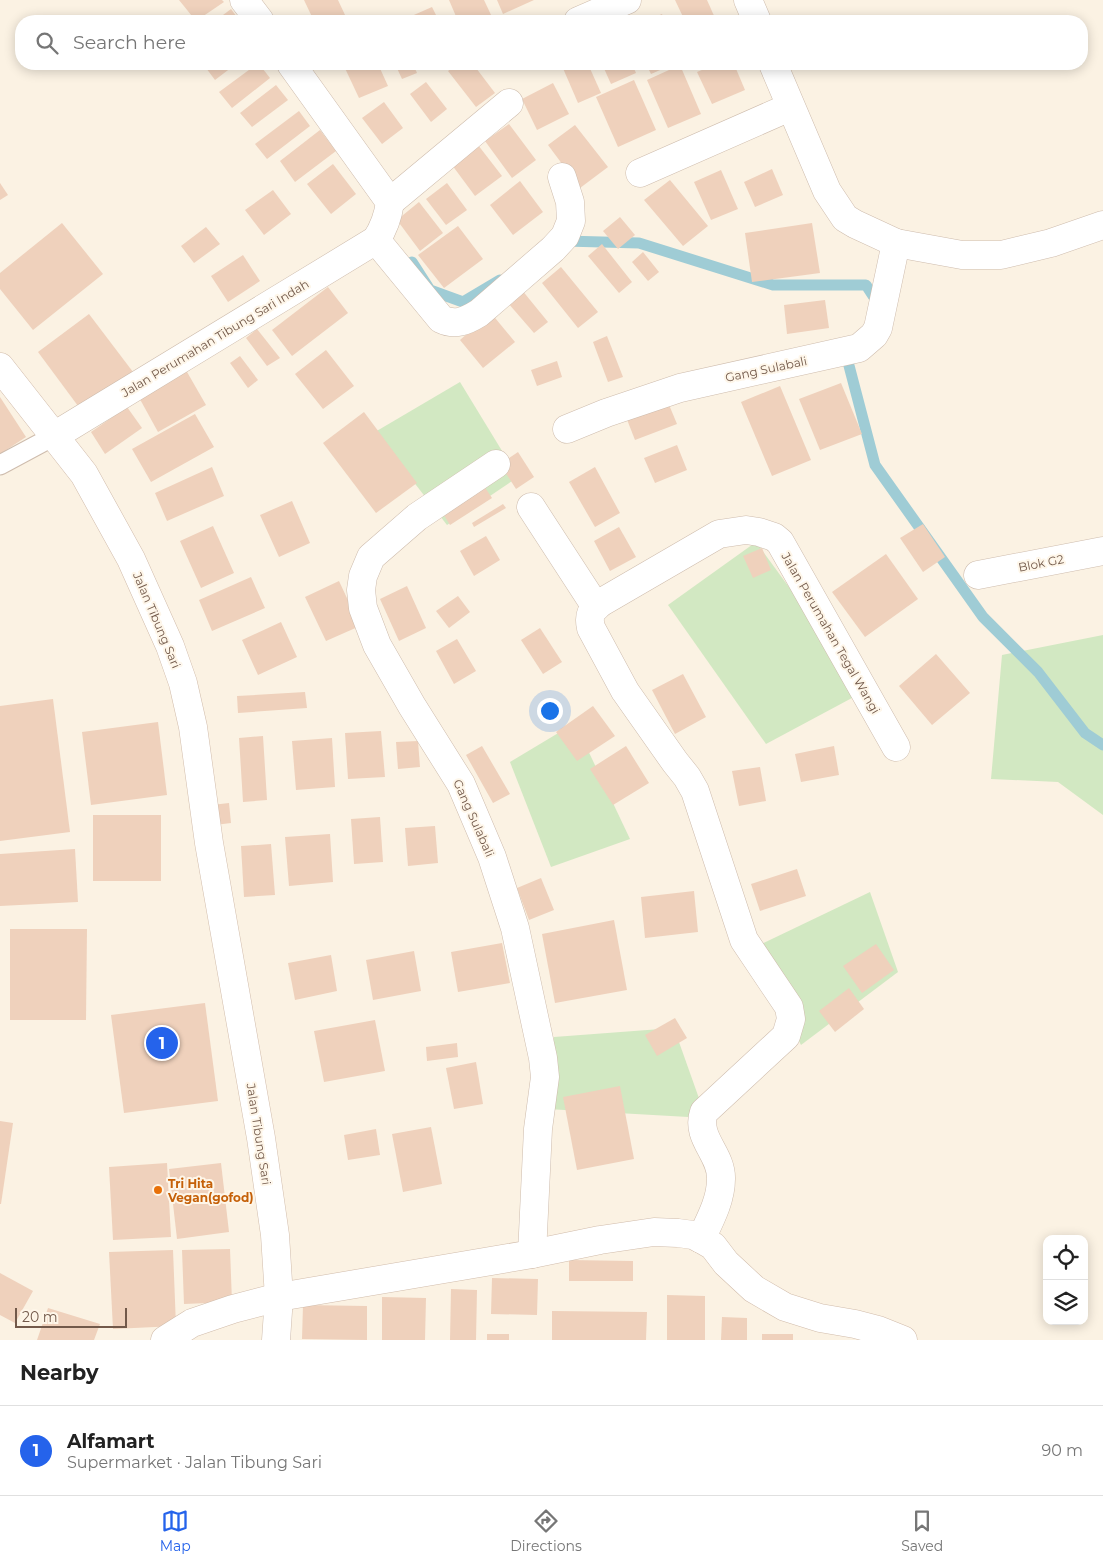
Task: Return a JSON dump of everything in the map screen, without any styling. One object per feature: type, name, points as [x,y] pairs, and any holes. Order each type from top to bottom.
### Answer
[{"type":"street","points":[[244,0],[255,15]]},
{"type":"street","points":[[592,15],[627,0]]},
{"type":"street","points":[[295,70],[390,202]]},
{"type":"street","points":[[775,70],[826,191],[845,218],[896,243],[962,255],[1001,255],[1051,243],[1103,226]]},
{"type":"street","points":[[509,102],[390,202],[385,225],[376,240],[441,319],[446,322],[456,323],[465,321],[479,313],[554,249],[565,236],[571,221],[570,202],[562,177]]},
{"type":"street","points":[[640,173],[790,107]]},
{"type":"street","name":"Jalan Perumahan Tibung Sari Indah","points":[[54,436],[376,240]]},
{"type":"street","name":"Gang Sulabali","points":[[567,430],[680,388],[859,348],[874,335],[878,328],[896,243]]},
{"type":"street","name":"Jalan Tibung Sari","points":[[0,367],[84,474],[131,559],[170,646],[183,683],[192,727],[208,843],[261,1138],[275,1234],[279,1297],[276,1340]]},
{"type":"street","name":"Gang Sulabali","points":[[496,464],[417,517],[371,557],[363,576],[361,590],[363,608],[377,645],[412,706],[461,784],[492,857],[515,928],[543,1058],[545,1077],[538,1129],[532,1254]]},
{"type":"street","points":[[531,507],[596,607],[589,619],[591,628],[625,691],[675,762],[688,777],[695,791],[744,940],[789,1007],[792,1019],[786,1036],[704,1112],[701,1121],[702,1131],[719,1166],[722,1178],[714,1210],[701,1238]]},
{"type":"street","name":"Jalan Perumahan Tegal Wangi","points":[[596,607],[719,534],[746,530],[774,537],[780,542],[896,747]]},
{"type":"street","name":"Blok G2","points":[[978,575],[1103,551]]},
{"type":"street","points":[[165,1340],[192,1323],[233,1309],[279,1297],[654,1232],[678,1233],[701,1238],[713,1246],[726,1264],[754,1289],[785,1307],[820,1318],[878,1330],[903,1340]]},
{"type":"lane","points":[[0,465],[54,436]]},
{"type":"green space","points":[[460,382],[518,477],[447,525],[375,432]]},
{"type":"green space","points":[[756,542],[865,691],[766,744],[668,605]]},
{"type":"green space","points":[[1103,635],[1103,815],[1058,782],[991,779],[1002,655]]},
{"type":"green space","points":[[575,723],[630,839],[551,867],[510,762]]},
{"type":"green space","points":[[870,892],[898,972],[801,1045],[753,948]]},
{"type":"green space","points":[[674,1028],[706,1118],[547,1109],[554,1037]]},
{"type":"building","points":[[179,0],[222,0],[224,2],[205,15],[191,15]]},
{"type":"building","points":[[304,0],[338,0],[345,15],[311,15]]},
{"type":"building","points":[[449,0],[484,0],[491,15],[455,15]]},
{"type":"building","points":[[497,0],[534,0],[503,14]]},
{"type":"building","points":[[675,0],[707,0],[714,15],[682,15]]},
{"type":"building","points":[[432,7],[436,15],[414,15]]},
{"type":"building","points":[[231,9],[236,15],[223,15]]},
{"type":"building","points":[[208,70],[228,70],[215,80]]},
{"type":"building","points":[[249,70],[264,70],[270,78],[232,108],[219,92]]},
{"type":"building","points":[[346,70],[381,70],[388,86],[359,98]]},
{"type":"building","points":[[398,70],[416,70],[417,73],[402,79]]},
{"type":"building","points":[[478,70],[495,93],[476,107],[448,71]]},
{"type":"building","points":[[564,70],[591,70],[601,93],[578,103]]},
{"type":"building","points":[[605,70],[635,70],[636,73],[611,84]]},
{"type":"building","points":[[649,70],[660,70],[651,74]]},
{"type":"building","points":[[669,70],[682,70],[701,114],[668,128],[647,80]]},
{"type":"building","points":[[702,70],[737,70],[745,90],[712,104],[697,72]]},
{"type":"building","points":[[634,80],[656,130],[618,147],[596,97]]},
{"type":"building","points":[[426,82],[447,109],[431,122],[410,94]]},
{"type":"building","points":[[553,83],[569,114],[537,130],[522,99]]},
{"type":"building","points":[[276,85],[288,100],[252,127],[240,113]]},
{"type":"building","points":[[384,102],[403,128],[382,144],[362,118]]},
{"type":"building","points":[[299,111],[310,126],[267,159],[255,144]]},
{"type":"building","points":[[509,124],[536,160],[512,178],[485,141]]},
{"type":"building","points":[[575,125],[608,167],[580,188],[548,145]]},
{"type":"building","points":[[320,130],[336,151],[295,182],[280,161]]},
{"type":"building","points":[[478,145],[502,176],[475,196],[452,165]]},
{"type":"building","points":[[333,164],[356,194],[331,214],[307,184]]},
{"type":"building","points":[[772,169],[783,195],[755,207],[744,182]]},
{"type":"building","points":[[721,170],[738,209],[711,220],[694,182]]},
{"type":"building","points":[[670,180],[708,226],[683,246],[644,200]]},
{"type":"building","points":[[520,181],[543,212],[513,235],[490,205]]},
{"type":"building","points":[[0,183],[8,195],[0,200]]},
{"type":"building","points":[[447,183],[467,210],[446,225],[426,199]]},
{"type":"building","points":[[273,190],[291,214],[264,235],[245,210]]},
{"type":"building","points":[[419,202],[443,233],[420,251],[397,220]]},
{"type":"building","points":[[620,217],[635,235],[618,249],[603,231]]},
{"type":"building","points":[[62,223],[103,274],[33,330],[0,289],[0,273]]},
{"type":"building","points":[[812,223],[820,273],[752,282],[745,233]]},
{"type":"building","points":[[458,226],[483,259],[444,288],[418,255]]},
{"type":"building","points":[[206,227],[220,244],[194,263],[181,246]]},
{"type":"building","points":[[602,244],[632,282],[619,293],[588,256]]},
{"type":"building","points":[[643,252],[659,272],[648,281],[632,262]]},
{"type":"building","points":[[243,255],[260,281],[228,302],[211,276]]},
{"type":"building","points":[[561,267],[598,312],[578,328],[542,283]]},
{"type":"building","points":[[517,284],[548,322],[534,333],[502,296]]},
{"type":"building","points":[[328,287],[348,313],[292,356],[272,330]]},
{"type":"building","points":[[825,300],[829,328],[787,334],[784,305]]},
{"type":"building","points":[[491,313],[515,342],[483,368],[460,340]]},
{"type":"building","points":[[89,314],[133,372],[81,410],[38,352]]},
{"type":"building","points":[[257,329],[280,358],[267,366],[246,338]]},
{"type":"building","points":[[607,336],[623,377],[608,382],[593,342]]},
{"type":"building","points":[[326,350],[354,386],[323,409],[295,374]]},
{"type":"building","points":[[240,356],[258,380],[248,388],[230,363]]},
{"type":"building","points":[[557,361],[562,377],[537,386],[531,370]]},
{"type":"building","points":[[183,365],[206,405],[158,432],[136,392]]},
{"type":"building","points":[[841,383],[862,434],[820,450],[799,399]]},
{"type":"building","points":[[780,386],[811,460],[772,476],[741,402]]},
{"type":"building","points":[[0,397],[26,437],[0,454]]},
{"type":"building","points":[[667,400],[677,424],[635,440],[626,417]]},
{"type":"building","points":[[127,407],[142,428],[105,454],[91,432]]},
{"type":"building","points":[[364,412],[417,483],[376,513],[323,443]]},
{"type":"building","points":[[195,414],[214,447],[151,482],[132,449]]},
{"type":"building","points":[[677,445],[687,470],[655,483],[644,458]]},
{"type":"building","points":[[518,452],[534,477],[516,489],[500,464]]},
{"type":"building","points":[[212,467],[224,496],[167,521],[155,493]]},
{"type":"building","points":[[595,467],[620,513],[595,527],[569,482]]},
{"type":"building","points":[[480,480],[492,498],[450,525],[439,507]]},
{"type":"building","points":[[292,501],[310,543],[279,557],[260,515]]},
{"type":"building","points":[[503,504],[506,508],[474,527],[472,523]]},
{"type":"building","points":[[923,524],[945,557],[923,572],[900,538]]},
{"type":"building","points":[[213,526],[234,573],[201,588],[180,541]]},
{"type":"building","points":[[619,527],[636,557],[610,571],[594,541]]},
{"type":"building","points":[[486,536],[500,560],[474,576],[460,551]]},
{"type":"building","points":[[762,548],[771,570],[753,578],[743,556]]},
{"type":"building","points":[[886,554],[918,599],[865,637],[832,592]]},
{"type":"building","points":[[251,577],[265,608],[212,631],[199,600]]},
{"type":"building","points":[[339,581],[360,626],[326,641],[305,597]]},
{"type":"building","points":[[407,586],[426,628],[399,641],[380,599]]},
{"type":"building","points":[[458,596],[470,612],[449,628],[436,611]]},
{"type":"building","points":[[281,622],[297,657],[258,675],[242,640]]},
{"type":"building","points":[[540,628],[562,662],[543,674],[521,640]]},
{"type":"building","points":[[457,639],[476,671],[454,684],[436,651]]},
{"type":"building","points":[[936,654],[970,693],[932,725],[899,686]]},
{"type":"building","points":[[683,674],[706,717],[675,734],[652,690]]},
{"type":"building","points":[[305,692],[307,708],[238,713],[237,696]]},
{"type":"building","points":[[53,699],[70,832],[0,841],[0,706]]},
{"type":"building","points":[[593,706],[615,736],[577,761],[556,732]]},
{"type":"building","points":[[158,722],[167,795],[91,805],[82,732]]},
{"type":"building","points":[[381,731],[385,777],[348,779],[345,733]]},
{"type":"building","points":[[263,736],[267,800],[243,802],[239,738]]},
{"type":"building","points":[[332,738],[335,787],[296,790],[292,741]]},
{"type":"building","points":[[418,741],[420,767],[398,769],[396,742]]},
{"type":"building","points":[[482,746],[510,794],[493,803],[466,755]]},
{"type":"building","points":[[626,746],[649,783],[613,805],[590,769]]},
{"type":"building","points":[[834,746],[839,775],[801,782],[795,754]]},
{"type":"building","points":[[760,767],[766,801],[739,806],[732,771]]},
{"type":"building","points":[[229,803],[231,823],[215,825],[212,805]]},
{"type":"building","points":[[93,815],[161,815],[161,881],[93,881]]},
{"type":"building","points":[[380,817],[383,862],[354,864],[351,819]]},
{"type":"building","points":[[435,826],[438,863],[408,866],[405,828]]},
{"type":"building","points":[[330,834],[333,882],[289,886],[285,837]]},
{"type":"building","points":[[271,844],[275,895],[244,897],[241,846]]},
{"type":"building","points":[[75,849],[78,902],[0,906],[0,854]]},
{"type":"building","points":[[797,869],[806,896],[760,911],[751,884]]},
{"type":"building","points":[[541,878],[554,910],[529,920],[517,888]]},
{"type":"building","points":[[694,891],[698,932],[645,938],[641,897]]},
{"type":"building","points":[[614,920],[627,990],[555,1003],[542,934]]},
{"type":"building","points":[[10,929],[87,929],[86,1020],[10,1020]]},
{"type":"building","points":[[502,943],[510,983],[458,992],[451,952]]},
{"type":"building","points":[[876,944],[894,970],[862,993],[843,966]]},
{"type":"building","points":[[414,951],[421,991],[373,1000],[366,960]]},
{"type":"building","points":[[331,955],[337,991],[295,1000],[288,963]]},
{"type":"building","points":[[849,988],[864,1009],[835,1032],[819,1011]]},
{"type":"building","points":[[205,1003],[218,1101],[124,1113],[111,1015]]},
{"type":"building","points":[[675,1018],[687,1038],[657,1056],[645,1035]]},
{"type":"building","points":[[375,1020],[385,1071],[324,1082],[314,1031]]},
{"type":"building","points":[[457,1043],[458,1057],[427,1061],[426,1047]]},
{"type":"building","points":[[476,1062],[483,1104],[454,1109],[446,1068]]},
{"type":"building","points":[[620,1086],[634,1159],[577,1170],[563,1097]]},
{"type":"building","points":[[0,1121],[13,1123],[1,1204],[0,1204]]},
{"type":"building","points":[[431,1127],[442,1184],[403,1192],[392,1134]]},
{"type":"building","points":[[376,1129],[380,1155],[348,1160],[344,1135]]},
{"type":"building","points":[[167,1163],[171,1237],[113,1240],[109,1167]]},
{"type":"building","points":[[221,1163],[229,1232],[177,1239],[169,1169]]},
{"type":"building","points":[[230,1249],[232,1302],[184,1304],[182,1250]]},
{"type":"building","points":[[173,1250],[176,1326],[113,1329],[109,1252]]},
{"type":"building","points":[[569,1260],[633,1261],[633,1281],[569,1281]]},
{"type":"building","points":[[0,1273],[33,1291],[15,1323],[0,1315]]},
{"type":"building","points":[[492,1278],[538,1279],[537,1315],[491,1314]]},
{"type":"building","points":[[451,1289],[477,1290],[476,1340],[450,1340]]},
{"type":"building","points":[[667,1295],[705,1296],[705,1340],[667,1340]]},
{"type":"building","points":[[382,1297],[426,1298],[425,1340],[382,1340]]},
{"type":"building","points":[[303,1305],[367,1306],[367,1340],[302,1339]]},
{"type":"building","points":[[48,1308],[100,1324],[94,1340],[37,1340]]},
{"type":"building","points":[[552,1311],[647,1312],[646,1340],[552,1340]]},
{"type":"building","points":[[722,1317],[747,1318],[747,1340],[721,1340]]},
{"type":"building","points":[[487,1334],[509,1334],[509,1340],[487,1340]]},
{"type":"building","points":[[762,1334],[793,1334],[793,1340],[762,1340]]},
{"type":"waterway","points":[[563,243],[565,241],[639,243],[773,285],[866,285],[879,305]]},
{"type":"waterway","points":[[412,262],[430,290],[463,302],[500,280]]},
{"type":"waterway","points":[[852,352],[847,358],[875,465],[983,617],[1038,672],[1085,733],[1103,745]]},
{"type":"place","name":"Alfamart","points":[[162,1043]]},
{"type":"place","name":"Tri Hita Vegan(gofod)","points":[[158,1190]]}]
